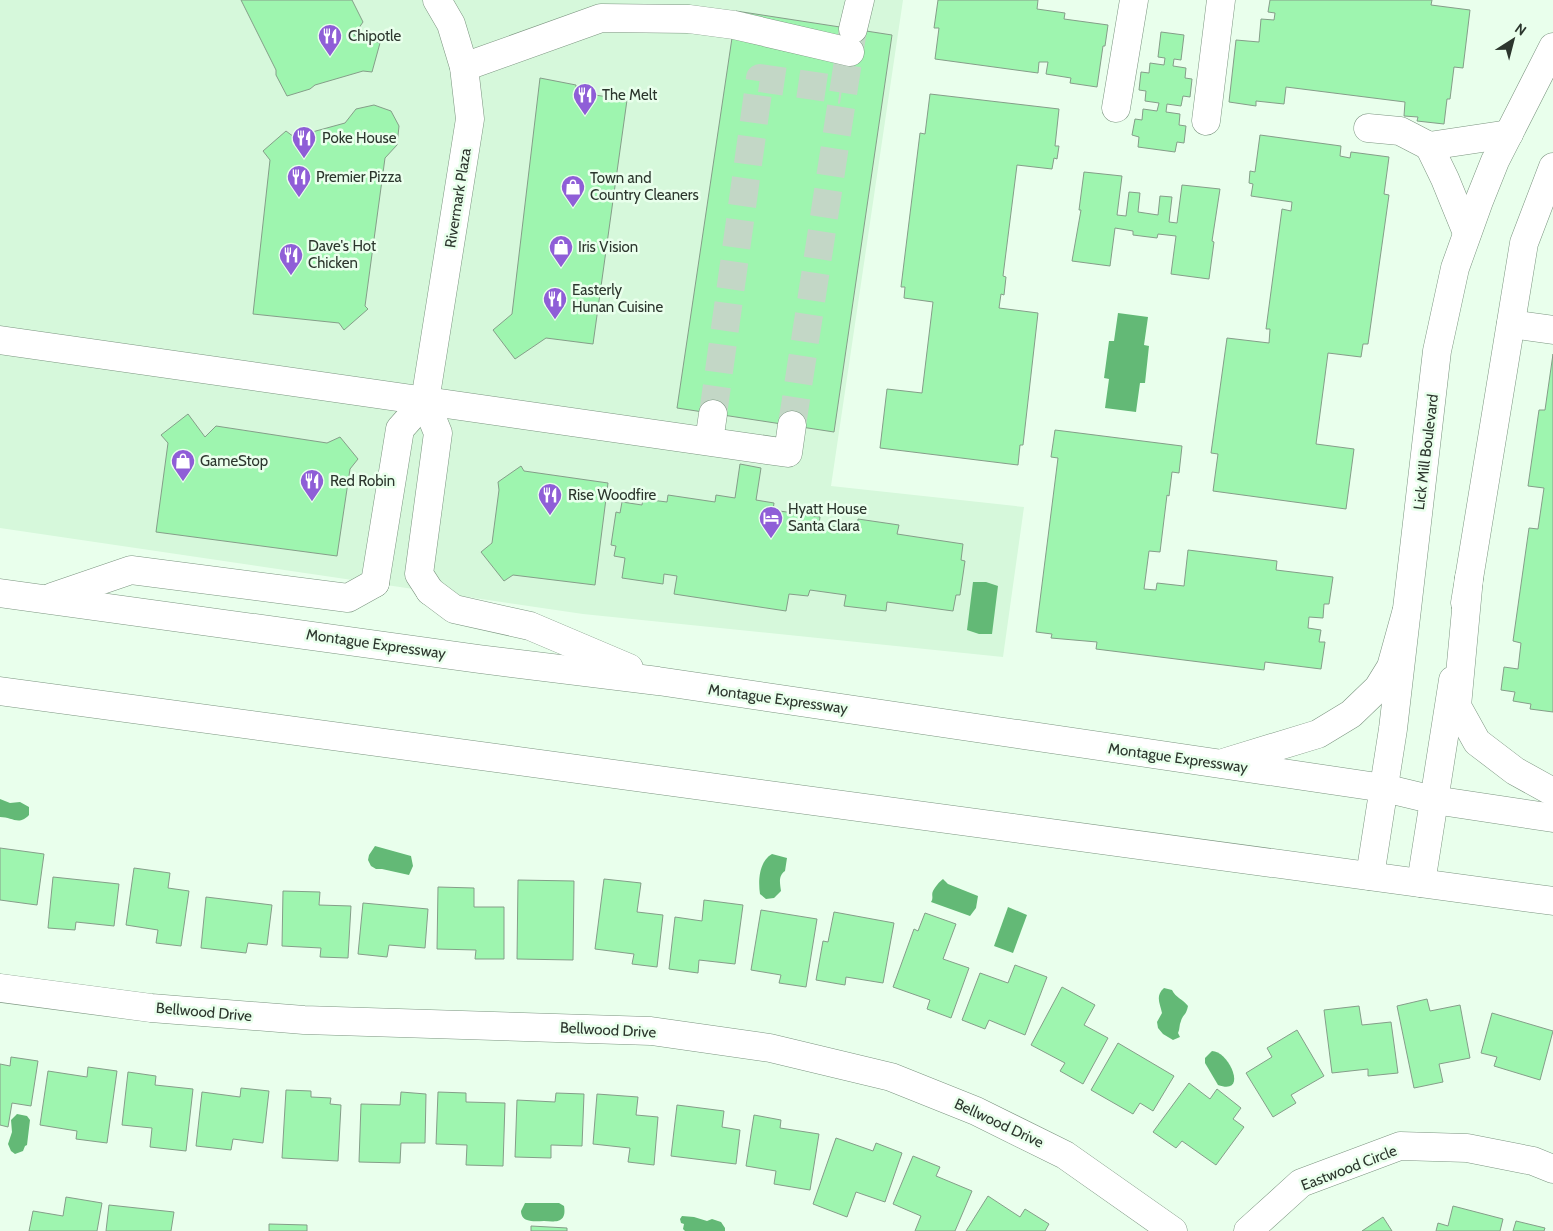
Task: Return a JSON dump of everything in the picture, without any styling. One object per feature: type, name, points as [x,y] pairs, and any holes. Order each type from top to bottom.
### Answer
[{"type":"main road","name":"Rivermark Plaza","points":[[437,0],[451,24],[464,67],[470,119],[426,401],[438,433],[419,574],[430,591],[454,609],[530,626],[658,681]]},
{"type":"main road","points":[[464,67],[601,18],[698,20],[851,40],[860,0]]},
{"type":"main road","points":[[1116,108],[1134,0]]},
{"type":"main road","points":[[1206,121],[1216,1]]},
{"type":"main road","name":"Lick Mill Boulevard","points":[[1370,876],[1384,788],[1437,351],[1454,268],[1466,233],[1496,161],[1553,48]]},
{"type":"main road","points":[[1368,128],[1400,132],[1429,146],[1509,134]]},
{"type":"main road","points":[[1429,146],[1445,179],[1466,233]]},
{"type":"main road","points":[[1421,883],[1524,243],[1553,167]]},
{"type":"main road","points":[[1511,324],[1553,330]]},
{"type":"main road","points":[[0,340],[788,453],[792,425]]},
{"type":"main road","points":[[47,599],[131,570],[348,598],[375,583],[400,429],[426,401]]},
{"type":"main road","points":[[709,441],[713,414]]},
{"type":"main road","points":[[1469,578],[1457,706],[1477,742],[1515,770],[1553,792]]},
{"type":"main road","name":"Montague Expressway","points":[[0,593],[479,659],[658,681],[1384,788],[1434,800],[1553,818]]},
{"type":"main road","points":[[1219,764],[1318,734],[1351,714],[1378,688],[1391,667],[1406,613]]},
{"type":"main road","points":[[0,691],[1553,901]]},
{"type":"main road","name":"Bellwood Drive","points":[[0,988],[150,1008],[304,1020],[651,1031],[770,1048],[891,1077],[976,1111],[1065,1155],[1173,1231]]},
{"type":"main road","name":"Eastwood Circle","points":[[1248,1231],[1302,1183],[1400,1146],[1467,1148],[1533,1161],[1553,1169]]},
{"type":"shaded area","points":[[0,0],[903,0],[831,486],[1024,507],[1003,657],[583,614],[0,528]]},
{"type":"shaded area","points":[[1118,313],[1148,317],[1144,345],[1149,346],[1145,383],[1140,383],[1136,412],[1105,408],[1109,379],[1104,378],[1109,341],[1114,341]]},
{"type":"shaded area","points":[[973,582],[986,582],[998,586],[992,634],[979,634],[967,630]]},
{"type":"shaded area","points":[[0,799],[10,803],[20,802],[29,807],[29,815],[22,820],[0,817]]},
{"type":"shaded area","points":[[375,846],[411,856],[413,866],[409,875],[376,869],[371,866],[368,860],[369,855]]},
{"type":"shaded area","points":[[772,854],[787,858],[785,871],[780,877],[781,891],[774,898],[766,899],[760,894],[759,877],[764,861]]},
{"type":"shaded area","points":[[943,879],[948,884],[978,896],[976,908],[970,916],[931,902],[933,891]]},
{"type":"shaded area","points":[[1008,907],[1027,915],[1013,953],[994,946]]},
{"type":"shaded area","points":[[1164,988],[1172,990],[1188,1006],[1180,1024],[1178,1033],[1180,1037],[1173,1040],[1163,1034],[1158,1028],[1157,1022],[1162,1013],[1159,997]]},
{"type":"shaded area","points":[[1212,1051],[1218,1053],[1230,1065],[1233,1072],[1233,1084],[1227,1087],[1218,1085],[1205,1063],[1205,1058]]},
{"type":"shaded area","points":[[17,1114],[27,1116],[30,1120],[27,1145],[23,1151],[15,1154],[11,1151],[8,1144],[12,1132],[11,1120]]},
{"type":"shaded area","points":[[525,1203],[559,1203],[564,1206],[564,1216],[556,1221],[527,1220],[523,1218],[521,1212]]},
{"type":"shaded area","points":[[682,1216],[707,1221],[712,1219],[721,1222],[725,1231],[685,1231],[683,1229],[684,1224],[681,1223],[680,1219]]},
{"type":"building","points":[[241,0],[352,0],[363,22],[354,35],[380,43],[372,72],[363,71],[315,85],[310,89],[287,96]]},
{"type":"building","points":[[938,0],[1038,0],[1037,9],[1065,13],[1064,19],[1108,25],[1097,87],[1070,83],[1071,78],[1046,74],[1048,62],[1039,62],[1038,73],[935,59],[939,28],[934,28]]},
{"type":"building","points":[[1270,0],[1432,0],[1431,5],[1470,10],[1463,68],[1454,67],[1450,99],[1447,99],[1444,124],[1417,121],[1418,117],[1404,116],[1405,102],[1286,87],[1284,104],[1256,101],[1256,106],[1229,102],[1236,40],[1259,42],[1261,19],[1274,20],[1275,13],[1268,12]]},
{"type":"building","points":[[736,11],[892,35],[834,432],[677,408]]},
{"type":"building","points":[[1161,32],[1184,35],[1181,60],[1174,59],[1173,66],[1186,68],[1185,78],[1192,79],[1190,97],[1183,96],[1181,106],[1167,104],[1166,112],[1180,114],[1179,125],[1186,126],[1184,143],[1177,142],[1175,152],[1138,147],[1139,137],[1132,135],[1135,119],[1142,120],[1143,109],[1157,111],[1159,103],[1145,101],[1146,91],[1139,90],[1141,72],[1149,73],[1150,63],[1164,65],[1165,58],[1158,57]]},
{"type":"building","points":[[540,78],[576,85],[576,92],[627,100],[593,344],[546,338],[515,359],[493,330],[512,314]]},
{"type":"building","points":[[930,94],[1059,109],[1055,146],[1059,146],[1057,159],[1054,158],[1052,169],[1017,165],[1003,276],[1006,277],[1004,295],[1001,294],[999,308],[1038,313],[1023,445],[1020,445],[1018,465],[880,448],[887,389],[922,393],[933,302],[904,298],[905,287],[901,287],[920,133],[925,134]]},
{"type":"building","points":[[374,105],[391,111],[399,126],[397,145],[385,158],[365,306],[368,309],[344,330],[339,323],[253,314],[270,160],[263,151],[286,131],[294,137],[345,123],[356,109]]},
{"type":"building","points":[[1260,135],[1341,146],[1340,156],[1350,158],[1351,152],[1389,157],[1384,194],[1389,195],[1368,344],[1363,344],[1361,357],[1328,353],[1316,444],[1354,449],[1346,509],[1213,491],[1218,454],[1211,453],[1227,338],[1269,343],[1270,329],[1266,329],[1282,209],[1291,211],[1292,202],[1251,196],[1253,184],[1249,183],[1250,171],[1255,172]]},
{"type":"building","points":[[1084,172],[1122,176],[1117,215],[1126,216],[1129,192],[1140,193],[1138,212],[1158,215],[1160,196],[1172,197],[1169,222],[1177,223],[1182,185],[1220,189],[1212,241],[1214,242],[1209,279],[1171,274],[1176,236],[1158,234],[1157,238],[1133,235],[1133,231],[1115,228],[1110,266],[1072,261],[1081,210],[1079,210]]},
{"type":"building","points":[[1553,354],[1553,712],[1530,709],[1531,704],[1513,701],[1515,692],[1501,690],[1504,667],[1518,669],[1521,643],[1513,641],[1529,528],[1538,529],[1544,488],[1528,486],[1539,410],[1545,410]]},
{"type":"building","points":[[188,414],[205,437],[216,426],[327,443],[340,437],[358,459],[350,469],[337,556],[156,532],[168,443],[161,435]]},
{"type":"building","points":[[1055,430],[1182,446],[1179,473],[1172,472],[1169,496],[1167,495],[1160,552],[1149,551],[1144,589],[1156,590],[1157,583],[1184,586],[1188,550],[1277,561],[1276,570],[1333,577],[1329,604],[1324,604],[1323,618],[1309,617],[1308,628],[1321,630],[1319,642],[1325,642],[1321,669],[1265,662],[1264,670],[1096,649],[1097,642],[1051,638],[1052,634],[1036,632],[1058,458],[1051,457]]},
{"type":"building","name":"Hyatt House Santa Clara","points":[[740,464],[761,468],[756,500],[774,503],[773,510],[820,517],[819,524],[857,530],[858,519],[899,525],[897,534],[963,544],[961,560],[965,561],[960,595],[956,595],[953,611],[887,602],[886,611],[844,606],[846,595],[810,590],[808,596],[789,594],[786,611],[674,594],[677,576],[664,574],[663,584],[622,578],[625,558],[614,556],[616,546],[611,545],[616,512],[620,513],[622,502],[642,505],[643,499],[667,502],[668,495],[715,502],[716,495],[735,498]]},
{"type":"building","name":"Rise Woodfire","points":[[521,466],[524,471],[608,483],[595,585],[513,575],[504,581],[481,552],[492,543],[499,490],[498,482]]},
{"type":"building","points":[[0,848],[44,854],[37,905],[0,900]]},
{"type":"building","points":[[134,868],[170,873],[168,888],[189,891],[181,946],[156,943],[158,930],[126,925]]},
{"type":"building","points":[[53,877],[119,884],[114,926],[76,922],[75,930],[48,928]]},
{"type":"building","points":[[604,879],[641,883],[637,912],[663,915],[657,967],[632,964],[634,954],[595,949]]},
{"type":"building","points":[[518,880],[574,881],[573,960],[517,959]]},
{"type":"building","points":[[438,887],[474,888],[474,907],[504,907],[504,959],[475,959],[476,950],[437,949]]},
{"type":"building","points":[[283,891],[320,892],[319,905],[351,906],[348,958],[320,957],[321,948],[282,946]]},
{"type":"building","points":[[206,897],[272,905],[267,945],[248,943],[246,953],[201,948]]},
{"type":"building","points":[[704,900],[743,905],[735,964],[699,960],[698,973],[669,969],[675,917],[702,921]]},
{"type":"building","points":[[363,903],[428,909],[425,948],[389,945],[387,957],[358,954]]},
{"type":"building","points":[[761,910],[817,919],[806,987],[779,983],[781,975],[751,970]]},
{"type":"building","points":[[834,912],[894,923],[883,983],[846,977],[845,985],[816,980],[823,941],[828,942]]},
{"type":"building","points":[[925,913],[956,924],[943,959],[969,968],[951,1018],[927,1009],[930,1000],[893,987],[914,929],[918,931]]},
{"type":"building","points":[[1015,965],[1047,977],[1025,1035],[989,1020],[985,1029],[962,1020],[980,973],[1008,983]]},
{"type":"building","points":[[1062,987],[1095,1005],[1084,1025],[1108,1038],[1083,1084],[1060,1071],[1065,1063],[1031,1045]]},
{"type":"building","points":[[1427,999],[1430,1011],[1460,1005],[1470,1058],[1439,1064],[1443,1082],[1414,1088],[1397,1006]]},
{"type":"building","points":[[1359,1006],[1362,1025],[1391,1022],[1398,1073],[1368,1076],[1368,1069],[1332,1073],[1324,1010]]},
{"type":"building","points":[[1492,1013],[1553,1031],[1540,1080],[1494,1066],[1497,1057],[1481,1053]]},
{"type":"building","points":[[1297,1030],[1324,1076],[1291,1095],[1296,1103],[1273,1117],[1246,1073],[1272,1057],[1267,1048]]},
{"type":"building","points":[[1118,1043],[1174,1076],[1153,1111],[1140,1103],[1133,1114],[1091,1090]]},
{"type":"building","points":[[11,1057],[38,1061],[31,1106],[12,1103],[8,1127],[0,1125],[0,1064],[10,1066]]},
{"type":"building","points":[[88,1067],[117,1071],[107,1143],[76,1139],[77,1131],[40,1125],[48,1071],[87,1077]]},
{"type":"building","points":[[128,1072],[156,1076],[155,1085],[193,1089],[186,1151],[150,1147],[152,1128],[122,1125]]},
{"type":"building","points":[[1189,1083],[1210,1099],[1217,1089],[1241,1108],[1233,1119],[1244,1127],[1216,1165],[1182,1141],[1176,1148],[1153,1132]]},
{"type":"building","points":[[241,1088],[269,1091],[263,1143],[233,1139],[231,1150],[196,1146],[202,1092],[240,1097]]},
{"type":"building","points":[[286,1090],[311,1091],[311,1097],[331,1098],[330,1104],[341,1105],[338,1161],[282,1158]]},
{"type":"building","points":[[401,1092],[426,1094],[425,1143],[401,1143],[400,1163],[359,1162],[361,1104],[400,1105]]},
{"type":"building","points":[[438,1092],[466,1093],[466,1102],[505,1103],[503,1166],[466,1165],[467,1145],[436,1144]]},
{"type":"building","points":[[556,1093],[584,1094],[582,1146],[551,1145],[551,1158],[515,1157],[517,1100],[555,1102]]},
{"type":"building","points":[[597,1094],[638,1097],[636,1115],[658,1117],[654,1165],[628,1162],[630,1148],[593,1144]]},
{"type":"building","points":[[677,1105],[724,1111],[722,1127],[740,1130],[736,1164],[671,1156]]},
{"type":"building","points":[[754,1115],[781,1120],[780,1128],[819,1134],[810,1190],[774,1184],[776,1171],[746,1166]]},
{"type":"building","points":[[836,1138],[873,1151],[876,1143],[902,1153],[885,1202],[856,1192],[847,1217],[813,1204]]},
{"type":"building","points":[[913,1156],[940,1167],[936,1176],[972,1191],[955,1231],[915,1231],[921,1216],[893,1204]]},
{"type":"building","points":[[988,1196],[1020,1217],[1025,1209],[1049,1224],[1045,1231],[966,1231]]},
{"type":"building","points":[[66,1197],[102,1203],[97,1231],[29,1231],[33,1211],[63,1216]]},
{"type":"building","points":[[109,1205],[174,1212],[171,1231],[106,1231]]},
{"type":"building","points":[[1453,1206],[1503,1219],[1500,1231],[1436,1231],[1438,1223],[1448,1226]]},
{"type":"building","points":[[1383,1217],[1392,1231],[1362,1231]]},
{"type":"building","points":[[1516,1221],[1545,1228],[1544,1231],[1513,1231]]},
{"type":"building","points":[[269,1224],[307,1225],[307,1231],[269,1231]]},
{"type":"building","points":[[531,1226],[567,1228],[567,1231],[531,1231]]},
{"type":"tunnel","points":[[792,425],[853,29]]},
{"type":"tunnel","points":[[713,414],[760,78],[842,90]]},
{"type":"place","name":"Chipotle","points":[[330,57]]},
{"type":"place","name":"The Melt","points":[[585,116]]},
{"type":"place","name":"Poke House","points":[[304,159]]},
{"type":"place","name":"Premier Pizza","points":[[299,198]]},
{"type":"place","name":"Town and Country Cleaners","points":[[573,208]]},
{"type":"place","name":"Iris Vision","points":[[561,268]]},
{"type":"place","name":"Dave's Hot Chicken","points":[[291,276]]},
{"type":"place","name":"Easterly Hunan Cuisine","points":[[555,320]]},
{"type":"place","name":"GameStop","points":[[183,482]]},
{"type":"place","name":"Red Robin","points":[[312,502]]},
{"type":"place","name":"Rise Woodfire","points":[[550,516]]},
{"type":"place","name":"Hyatt House Santa Clara","points":[[771,539]]}]
